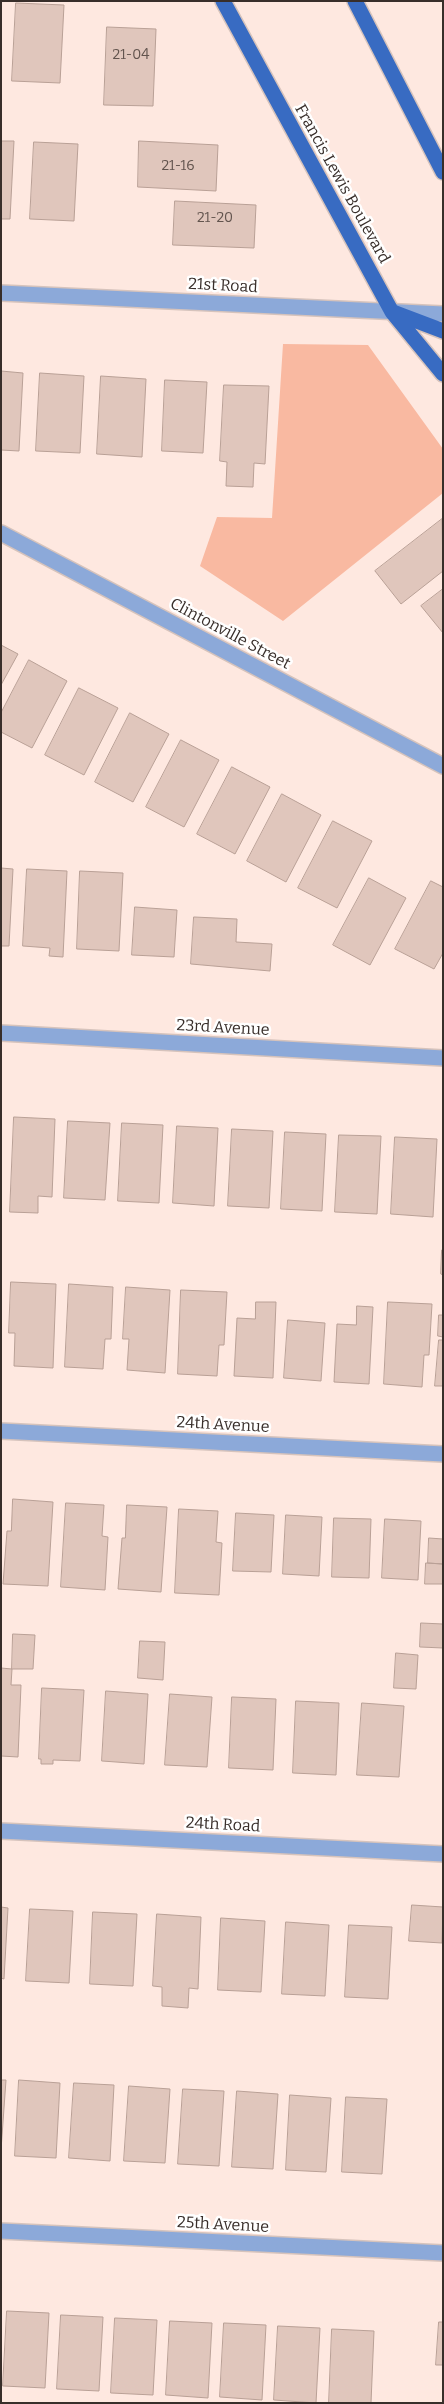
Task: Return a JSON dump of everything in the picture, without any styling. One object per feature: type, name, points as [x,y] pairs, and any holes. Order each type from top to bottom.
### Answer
[{"type":"main road","name":"Francis Lewis Boulevard","points":[[223,1],[392,312],[443,374]]},
{"type":"main road","points":[[355,1],[443,172]]},
{"type":"main road","points":[[392,312],[443,331]]},
{"type":"street","name":"21st Road","points":[[1,293],[443,314]]},
{"type":"street","name":"Clintonville Street","points":[[1,533],[443,766]]},
{"type":"street","name":"23rd Avenue","points":[[1,1033],[443,1058]]},
{"type":"street","name":"24th Avenue","points":[[1,1431],[443,1454]]},
{"type":"street","name":"24th Road","points":[[1,1831],[443,1854]]},
{"type":"street","name":"25th Avenue","points":[[1,2231],[443,2253]]},
{"type":"shaded area","points":[[283,344],[368,345],[443,449],[443,493],[283,621],[200,566],[217,517],[272,518]]},
{"type":"building","points":[[16,3],[64,5],[60,83],[12,81]]},
{"type":"building","points":[[107,27],[156,29],[153,106],[104,105]]},
{"type":"building","points":[[1,141],[14,141],[10,219],[1,219]]},
{"type":"building","points":[[139,141],[218,145],[216,191],[138,187]]},
{"type":"building","points":[[34,142],[78,144],[74,221],[30,219]]},
{"type":"building","points":[[175,201],[256,205],[254,248],[173,245]]},
{"type":"building","points":[[1,371],[23,373],[19,451],[1,450]]},
{"type":"building","points":[[40,373],[84,376],[80,453],[36,451]]},
{"type":"building","points":[[101,376],[146,379],[142,457],[97,454]]},
{"type":"building","points":[[165,380],[207,382],[203,453],[162,451]]},
{"type":"building","points":[[224,385],[269,386],[265,464],[254,463],[253,487],[226,486],[227,462],[220,461]]},
{"type":"building","points":[[442,519],[443,571],[401,604],[375,571]]},
{"type":"building","points":[[443,589],[443,633],[421,606]]},
{"type":"building","points":[[1,645],[18,654],[1,685]]},
{"type":"building","points":[[29,660],[67,681],[32,748],[1,732],[1,713]]},
{"type":"building","points":[[79,688],[118,708],[84,775],[45,755]]},
{"type":"building","points":[[130,713],[169,734],[133,802],[95,782]]},
{"type":"building","points":[[181,740],[219,760],[184,827],[146,807]]},
{"type":"building","points":[[232,767],[270,787],[235,854],[197,834]]},
{"type":"building","points":[[282,794],[321,815],[286,882],[247,861]]},
{"type":"building","points":[[333,821],[372,841],[337,908],[298,888]]},
{"type":"building","points":[[1,868],[13,869],[9,946],[1,946]]},
{"type":"building","points":[[27,869],[67,871],[63,957],[49,956],[50,948],[23,946]]},
{"type":"building","points":[[80,871],[123,873],[119,951],[77,949]]},
{"type":"building","points":[[369,878],[406,898],[370,965],[333,945]]},
{"type":"building","points":[[431,881],[443,887],[443,953],[434,969],[395,949]]},
{"type":"building","points":[[135,907],[177,910],[174,957],[132,955]]},
{"type":"building","points":[[194,917],[237,919],[236,942],[272,944],[270,971],[191,964]]},
{"type":"building","points":[[14,1117],[55,1119],[52,1197],[38,1196],[38,1213],[10,1212]]},
{"type":"building","points":[[68,1121],[110,1123],[105,1200],[64,1198]]},
{"type":"building","points":[[122,1123],[163,1125],[159,1203],[118,1201]]},
{"type":"building","points":[[177,1126],[218,1128],[214,1206],[173,1203]]},
{"type":"building","points":[[232,1129],[273,1131],[269,1208],[228,1206]]},
{"type":"building","points":[[285,1132],[326,1134],[322,1211],[281,1209]]},
{"type":"building","points":[[339,1135],[381,1136],[377,1214],[335,1212]]},
{"type":"building","points":[[395,1137],[437,1139],[433,1217],[391,1214]]},
{"type":"building","points":[[443,1250],[443,1275],[441,1274]]},
{"type":"building","points":[[11,1282],[56,1284],[53,1368],[14,1366],[15,1333],[9,1333]]},
{"type":"building","points":[[69,1284],[113,1287],[111,1339],[105,1339],[103,1369],[65,1367]]},
{"type":"building","points":[[126,1287],[170,1290],[165,1373],[127,1370],[129,1339],[123,1339]]},
{"type":"building","points":[[181,1290],[227,1292],[224,1345],[219,1345],[217,1376],[178,1374]]},
{"type":"building","points":[[256,1302],[276,1302],[273,1378],[234,1376],[237,1318],[255,1319]]},
{"type":"building","points":[[388,1302],[432,1304],[429,1355],[424,1355],[422,1387],[384,1384]]},
{"type":"building","points":[[357,1306],[373,1307],[369,1384],[334,1382],[337,1324],[356,1325]]},
{"type":"building","points":[[439,1315],[443,1315],[443,1337],[438,1336]]},
{"type":"building","points":[[288,1320],[325,1323],[321,1381],[284,1378]]},
{"type":"building","points":[[439,1340],[443,1340],[443,1386],[435,1386]]},
{"type":"building","points":[[13,1499],[53,1502],[48,1586],[3,1584],[7,1531],[11,1531]]},
{"type":"building","points":[[66,1503],[104,1505],[102,1536],[108,1537],[105,1590],[61,1587]]},
{"type":"building","points":[[127,1505],[167,1507],[161,1592],[118,1589],[122,1538],[125,1538]]},
{"type":"building","points":[[179,1509],[218,1511],[216,1542],[222,1543],[219,1595],[175,1593]]},
{"type":"building","points":[[236,1513],[274,1515],[271,1572],[233,1571]]},
{"type":"building","points":[[286,1515],[322,1517],[319,1576],[283,1574]]},
{"type":"building","points":[[334,1518],[371,1519],[369,1578],[332,1577]]},
{"type":"building","points":[[385,1519],[421,1521],[418,1580],[382,1578]]},
{"type":"building","points":[[429,1538],[443,1539],[443,1564],[428,1563]]},
{"type":"building","points":[[426,1563],[443,1564],[443,1584],[425,1584]]},
{"type":"building","points":[[421,1623],[443,1624],[443,1648],[420,1647]]},
{"type":"building","points":[[13,1634],[35,1635],[33,1669],[12,1669]]},
{"type":"building","points":[[140,1641],[165,1642],[163,1680],[138,1678]]},
{"type":"building","points":[[396,1653],[418,1655],[416,1689],[394,1688]]},
{"type":"building","points":[[1,1668],[12,1669],[11,1685],[21,1685],[18,1757],[1,1756]]},
{"type":"building","points":[[42,1688],[84,1690],[80,1761],[53,1760],[53,1764],[41,1764],[41,1759],[39,1759]]},
{"type":"building","points":[[106,1691],[148,1694],[144,1764],[102,1761]]},
{"type":"building","points":[[170,1694],[212,1697],[207,1767],[165,1765]]},
{"type":"building","points":[[232,1697],[276,1699],[273,1770],[229,1768]]},
{"type":"building","points":[[296,1701],[339,1703],[336,1775],[293,1773]]},
{"type":"building","points":[[362,1703],[404,1706],[399,1777],[357,1775]]},
{"type":"building","points":[[412,1905],[443,1907],[442,1943],[409,1941]]},
{"type":"building","points":[[1,1907],[8,1908],[4,1979],[1,1978]]},
{"type":"building","points":[[30,1909],[73,1911],[69,1983],[26,1981]]},
{"type":"building","points":[[93,1912],[137,1914],[133,1986],[90,1984]]},
{"type":"building","points":[[157,1914],[201,1917],[198,1989],[189,1988],[188,2008],[162,2006],[162,1987],[153,1986]]},
{"type":"building","points":[[221,1918],[265,1921],[261,1992],[218,1990]]},
{"type":"building","points":[[286,1922],[329,1925],[325,1996],[282,1994]]},
{"type":"building","points":[[349,1925],[392,1927],[388,1999],[345,1997]]},
{"type":"building","points":[[1,2080],[6,2080],[1,2150]]},
{"type":"building","points":[[19,2080],[60,2083],[56,2158],[15,2156]]},
{"type":"building","points":[[74,2083],[114,2085],[110,2161],[69,2158]]},
{"type":"building","points":[[129,2086],[170,2089],[165,2163],[124,2161]]},
{"type":"building","points":[[183,2089],[224,2091],[219,2166],[178,2164]]},
{"type":"building","points":[[237,2091],[278,2094],[273,2169],[232,2167]]},
{"type":"building","points":[[290,2095],[331,2098],[326,2172],[286,2170]]},
{"type":"building","points":[[346,2097],[387,2099],[382,2174],[342,2172]]},
{"type":"building","points":[[7,2311],[49,2313],[45,2388],[3,2386]]},
{"type":"building","points":[[61,2315],[103,2317],[99,2391],[57,2389]]},
{"type":"building","points":[[115,2318],[157,2320],[153,2395],[111,2393]]},
{"type":"building","points":[[170,2321],[212,2323],[208,2398],[166,2395]]},
{"type":"building","points":[[439,2322],[443,2322],[443,2365],[436,2365]]},
{"type":"building","points":[[224,2323],[266,2325],[262,2400],[220,2397]]},
{"type":"building","points":[[278,2326],[320,2328],[316,2403],[274,2400]]},
{"type":"building","points":[[332,2329],[374,2331],[371,2403],[329,2403]]}]
